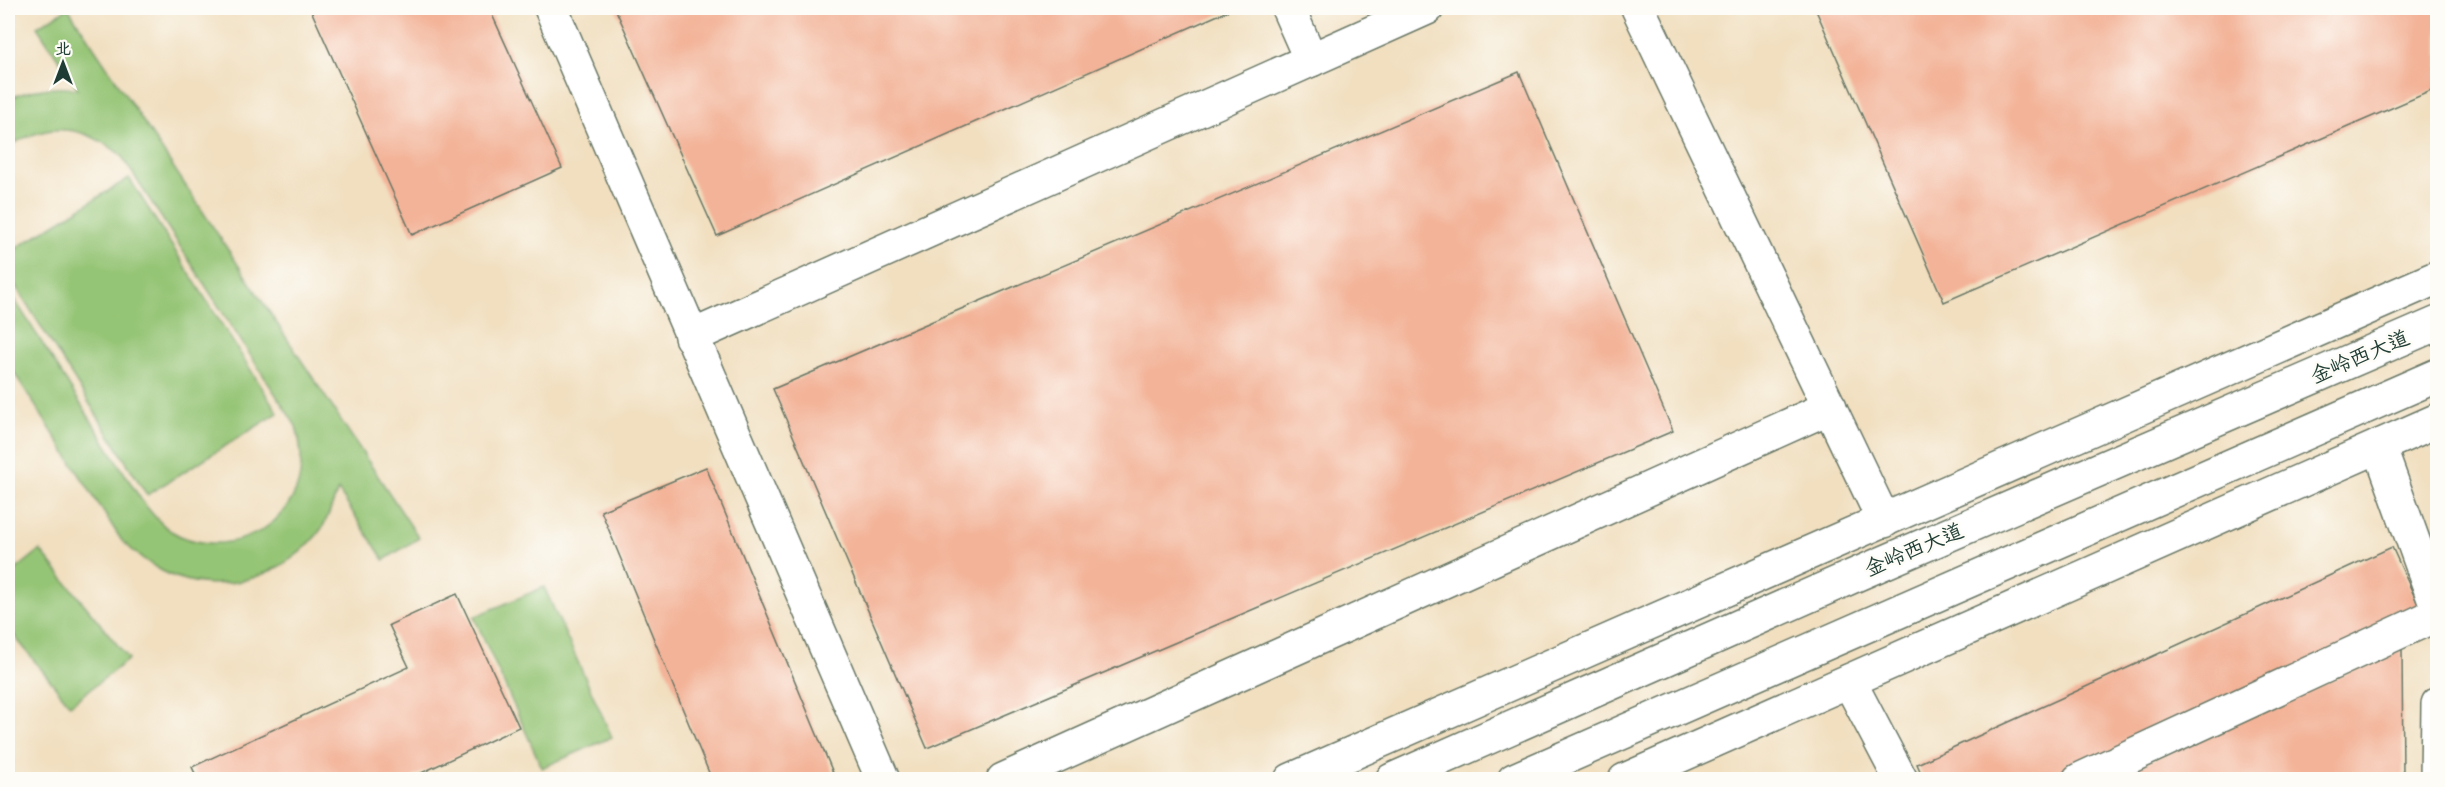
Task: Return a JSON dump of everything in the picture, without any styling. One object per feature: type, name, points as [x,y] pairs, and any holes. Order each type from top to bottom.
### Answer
[{"type":"street","points":[[551,8],[884,780]]},
{"type":"street","points":[[1288,8],[1311,60]]},
{"type":"street","points":[[691,337],[1427,8]]},
{"type":"street","points":[[1638,8],[1884,521]]},
{"type":"street","points":[[1291,780],[2438,277]]},
{"type":"street","name":"金岭西大道","points":[[1392,780],[1860,573],[2438,323]]},
{"type":"street","points":[[1514,780],[2438,375]]},
{"type":"street","points":[[1003,780],[1830,407]]},
{"type":"street","points":[[1625,780],[2438,420]]},
{"type":"street","points":[[2079,780],[2438,612],[2379,446]]},
{"type":"street","points":[[1849,681],[1901,780]]},
{"type":"street","points":[[2437,780],[2438,704]]},
{"type":"green space","points":[[68,8],[419,538],[384,560],[338,490],[322,528],[308,545],[271,571],[250,579],[228,583],[205,583],[183,579],[162,571],[122,541],[8,363],[8,289],[142,501],[167,528],[188,539],[206,543],[225,543],[243,539],[260,531],[275,520],[287,507],[296,490],[301,458],[296,426],[121,155],[93,137],[66,130],[38,133],[8,147],[8,99],[42,89],[78,89],[37,27]]},
{"type":"green space","points":[[129,178],[278,413],[147,495],[8,274],[8,253]]},
{"type":"green space","points":[[40,550],[129,659],[70,705],[8,628],[8,576]]},
{"type":"green space","points":[[544,587],[612,737],[542,768],[474,617]]},
{"type":"building","points":[[310,8],[489,8],[562,168],[412,235]]},
{"type":"building","points":[[615,8],[1234,8],[717,236]]},
{"type":"building","points":[[1815,8],[2438,8],[2438,88],[1944,302]]},
{"type":"building","points":[[1519,72],[1673,431],[927,748],[773,389]]},
{"type":"building","points":[[706,467],[836,780],[712,780],[601,511]]},
{"type":"building","points":[[2392,547],[2421,611],[2052,780],[1924,780],[1917,764]]},
{"type":"building","points":[[457,594],[519,727],[413,777],[414,780],[198,780],[192,767],[409,667],[389,625]]},
{"type":"building","points":[[2402,649],[2403,780],[2107,780]]}]
